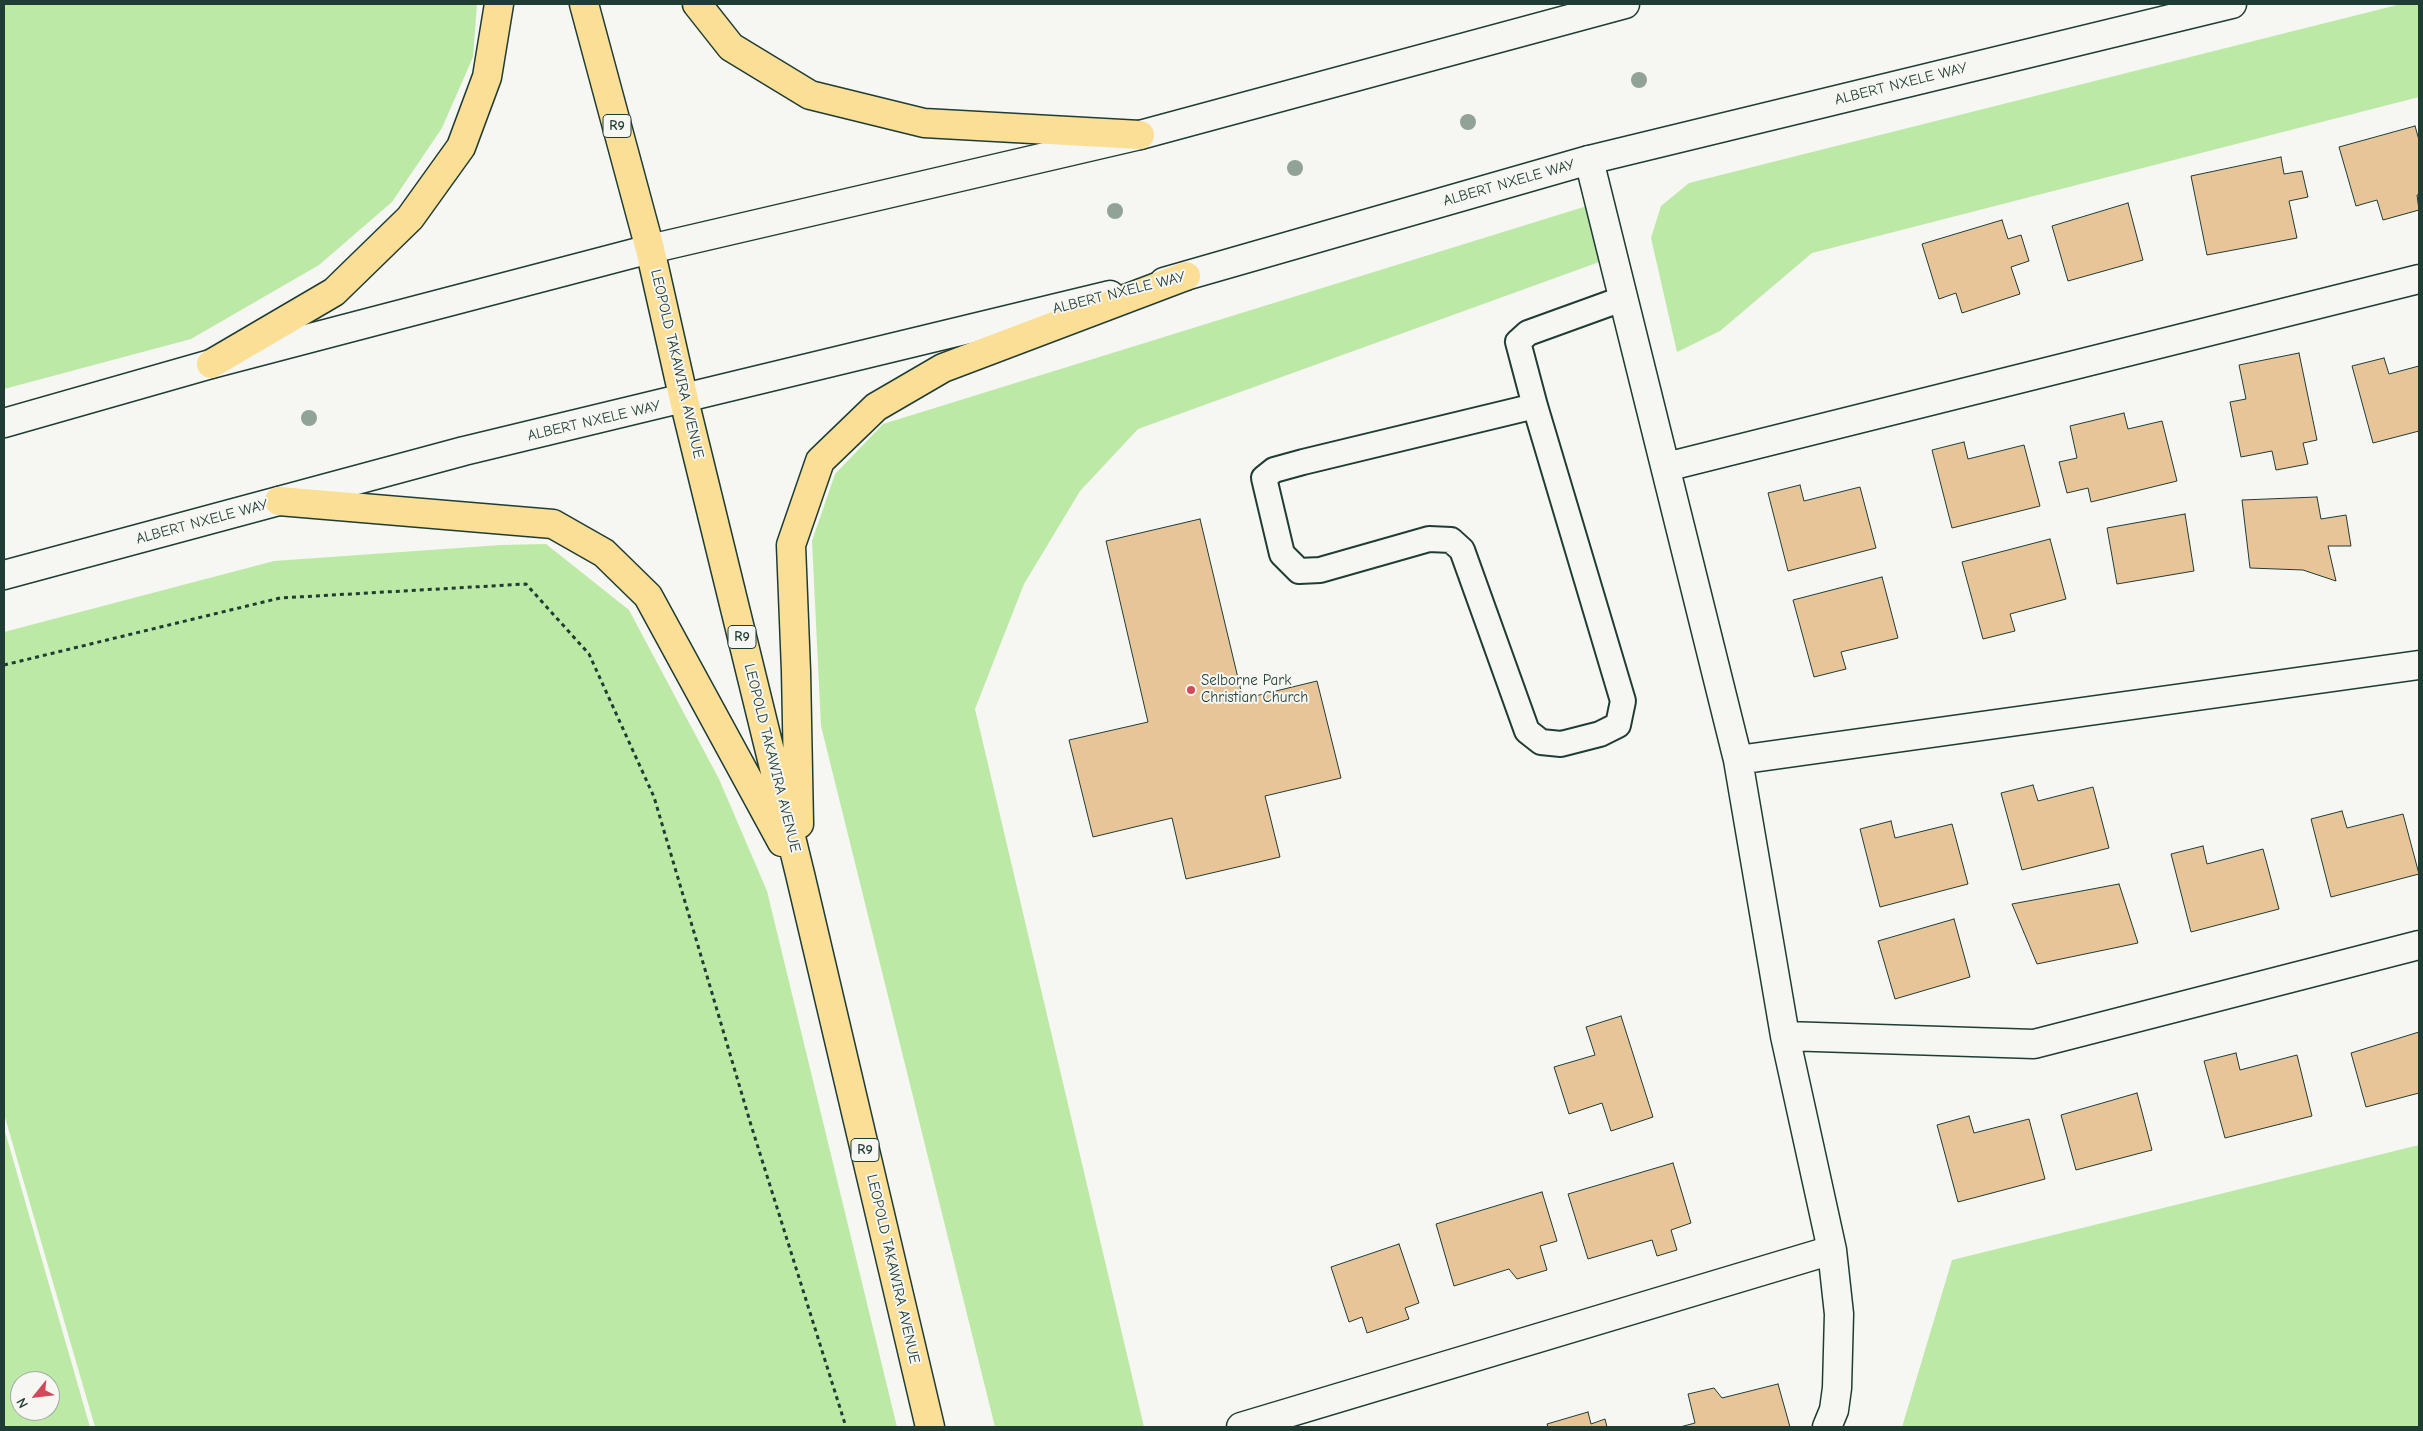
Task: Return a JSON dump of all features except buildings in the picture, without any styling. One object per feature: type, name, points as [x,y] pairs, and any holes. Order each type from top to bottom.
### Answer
[{"type":"highway","points":[[211,364],[334,292],[410,218],[461,147],[487,77],[499,4]]},
{"type":"highway","name":"LEOPOLD TAKAWIRA AVENUE","points":[[584,4],[650,249],[684,400],[800,874],[930,1427]]},
{"type":"highway","points":[[697,4],[731,47],[810,95],[924,123],[1140,134]]},
{"type":"highway","points":[[800,874],[796,672],[791,545],[820,461],[876,407],[943,368],[1186,276]]},
{"type":"highway","points":[[279,501],[553,524],[604,554],[648,596],[800,874]]},
{"type":"street","points":[[4,423],[211,364],[650,249],[1140,134],[1626,4]]},
{"type":"street","name":"ALBERT NXELE WAY","points":[[4,575],[464,452],[684,400],[1186,276],[1589,160],[2232,4]]},
{"type":"street","points":[[1589,160],[1738,760],[1785,1036],[1832,1250],[1839,1314],[1837,1388],[1834,1410],[1827,1427]]},
{"type":"street","points":[[1666,468],[2419,279]]},
{"type":"street","points":[[1738,760],[2419,665]]},
{"type":"street","points":[[1785,1036],[2034,1044],[2419,945]]},
{"type":"street","points":[[1241,1427],[1832,1250]]},
{"type":"lane","points":[[1535,406],[1303,462],[1274,470],[1264,478],[1282,554],[1299,571],[1320,570],[1429,540],[1451,540],[1462,550],[1527,731],[1541,742],[1561,744],[1600,734],[1618,725],[1623,701],[1535,406],[1518,342],[1522,336],[1622,299]]},
{"type":"path","points":[[4,666],[280,598],[526,584],[589,654],[654,797],[751,1125],[846,1427]]},
{"type":"green space","points":[[4,4],[477,4],[473,57],[442,128],[392,202],[319,265],[191,339],[4,389]]},
{"type":"green space","points":[[2401,4],[2419,4],[2419,97],[1812,253],[1720,331],[1677,352],[1651,238],[1661,206],[1689,183]]},
{"type":"green space","points":[[1587,206],[1602,261],[1138,429],[1080,491],[1024,584],[975,709],[1144,1427],[995,1427],[821,726],[812,541],[835,474],[883,424]]},
{"type":"green space","points":[[546,544],[629,610],[719,779],[767,891],[897,1427],[95,1427],[4,1114],[4,632],[274,561],[501,545]]},
{"type":"green space","points":[[4,1128],[90,1427],[4,1427]]},
{"type":"green space","points":[[2419,1145],[2419,1427],[1902,1427],[1952,1260]]},
{"type":"place","name":"Selborne Park Christian Church","points":[[1191,690]]}]
